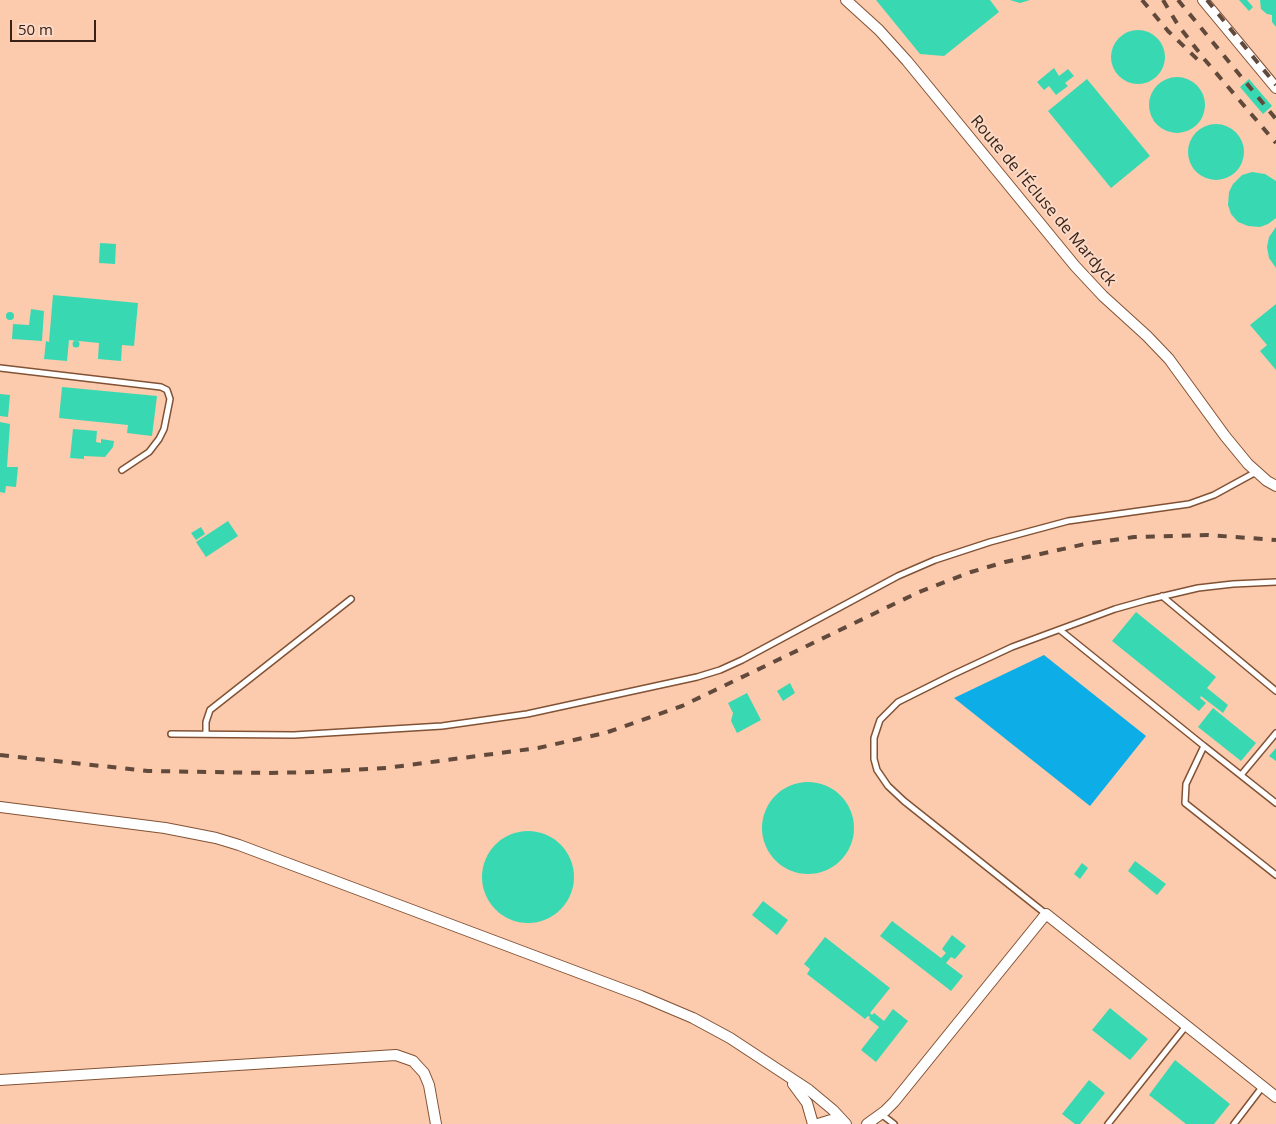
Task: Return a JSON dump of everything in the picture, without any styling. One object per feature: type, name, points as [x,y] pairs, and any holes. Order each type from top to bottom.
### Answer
[{"type":"street","name":"Route de l'Écluse de Mardyck","points":[[846,0],[899,51],[1078,270],[1169,359],[1225,436],[1257,472],[1276,486]]},
{"type":"street","points":[[1203,0],[1276,88]]},
{"type":"street","points":[[0,808],[175,829],[240,845],[675,1009],[730,1038],[802,1085],[824,1102],[846,1124]]},
{"type":"street","points":[[867,1124],[882,1118],[1046,914],[1276,1097]]},
{"type":"street","points":[[0,1080],[396,1055],[413,1061],[424,1073],[429,1085],[436,1124]]},
{"type":"street","points":[[782,1073],[804,1097],[813,1124]]},
{"type":"street","points":[[818,1124],[833,1120],[846,1124]]},
{"type":"lane","points":[[0,368],[161,386],[167,390],[170,399],[164,429],[159,439],[149,452],[122,470]]},
{"type":"lane","points":[[172,734],[302,735],[466,723],[527,714],[705,675],[742,660],[898,576],[940,558],[990,542],[1068,522],[1189,504],[1214,495],[1257,472]]},
{"type":"lane","points":[[1046,914],[893,791],[877,770],[873,745],[875,732],[880,720],[893,706],[904,698],[1003,651],[1116,609],[1162,596],[1222,585],[1276,582]]},
{"type":"lane","points":[[1162,596],[1276,690]]},
{"type":"lane","points":[[206,734],[206,722],[210,710],[351,598]]},
{"type":"lane","points":[[1060,630],[1276,803]]},
{"type":"lane","points":[[1241,775],[1276,733]]},
{"type":"lane","points":[[1204,746],[1186,784],[1185,803],[1276,875]]},
{"type":"lane","points":[[1108,1124],[1186,1026]]},
{"type":"lane","points":[[1234,1124],[1263,1086]]},
{"type":"lane","points":[[882,1118],[894,1124]]},
{"type":"shaded area","points":[[0,0],[1276,0],[1276,1124],[0,1124]]},
{"type":"water","points":[[1044,655],[1146,736],[1090,806],[954,698]]},
{"type":"building","points":[[876,0],[990,0],[999,12],[944,56],[920,54]]},
{"type":"building","points":[[1010,0],[1030,0],[1020,3]]},
{"type":"building","points":[[1239,0],[1247,0],[1253,7],[1249,11]]},
{"type":"building","points":[[1260,0],[1276,0],[1276,27],[1272,22],[1272,15],[1267,14],[1261,9]]},
{"type":"building","points":[[1133,30],[1143,30],[1153,34],[1161,42],[1165,57],[1161,72],[1153,80],[1143,84],[1133,84],[1123,80],[1115,72],[1111,62],[1111,52],[1115,42],[1123,34]]},
{"type":"building","points":[[1054,68],[1059,76],[1068,69],[1074,76],[1065,83],[1068,86],[1056,95],[1049,86],[1044,90],[1037,82]]},
{"type":"building","points":[[1177,77],[1192,82],[1200,90],[1205,105],[1200,120],[1192,128],[1177,133],[1162,128],[1154,120],[1149,105],[1154,90],[1162,82]]},
{"type":"building","points":[[1087,79],[1150,156],[1111,188],[1048,111]]},
{"type":"building","points":[[1249,79],[1272,106],[1263,114],[1240,87]]},
{"type":"building","points":[[1216,124],[1231,129],[1239,137],[1244,152],[1239,167],[1231,175],[1216,180],[1201,175],[1193,167],[1188,152],[1193,137],[1201,129]]},
{"type":"building","points":[[1252,172],[1265,174],[1276,181],[1276,218],[1260,227],[1248,226],[1238,222],[1231,214],[1228,205],[1229,192],[1233,184],[1242,175]]},
{"type":"building","points":[[1276,227],[1276,268],[1269,258],[1267,247],[1269,237]]},
{"type":"building","points":[[100,243],[116,244],[115,264],[99,263]]},
{"type":"building","points":[[53,295],[138,303],[134,346],[122,345],[121,361],[98,359],[99,343],[69,340],[67,361],[44,359],[46,341],[49,342]]},
{"type":"building","points":[[1276,304],[1276,370],[1260,351],[1267,345],[1250,325]]},
{"type":"building","points":[[31,309],[44,311],[42,341],[12,339],[13,324],[29,325]]},
{"type":"building","points":[[10,312],[14,316],[10,320],[6,316]]},
{"type":"building","points":[[76,340],[80,344],[76,348],[72,344]]},
{"type":"building","points":[[62,387],[157,396],[152,436],[127,433],[128,425],[59,418]]},
{"type":"building","points":[[0,394],[10,395],[8,417],[0,416]]},
{"type":"building","points":[[0,422],[10,424],[7,467],[18,467],[16,487],[6,486],[5,493],[0,492]]},
{"type":"building","points":[[73,429],[97,431],[96,442],[101,443],[101,439],[114,441],[113,447],[105,457],[84,456],[84,459],[70,458]]},
{"type":"building","points":[[228,521],[238,536],[206,557],[196,542]]},
{"type":"building","points":[[201,527],[205,534],[196,540],[191,533]]},
{"type":"building","points":[[1136,612],[1216,677],[1207,688],[1228,705],[1223,713],[1201,696],[1200,698],[1206,703],[1199,711],[1112,641]]},
{"type":"building","points":[[790,683],[795,693],[783,701],[777,691]]},
{"type":"building","points":[[747,693],[761,720],[737,733],[731,721],[733,713],[728,703]]},
{"type":"building","points":[[1213,708],[1256,743],[1241,761],[1198,727]]},
{"type":"building","points":[[1276,748],[1276,761],[1269,756]]},
{"type":"building","points":[[808,782],[826,785],[841,795],[851,810],[854,828],[851,846],[841,861],[826,871],[808,874],[790,871],[775,861],[765,846],[762,828],[765,810],[775,795],[790,785]]},
{"type":"building","points":[[528,831],[546,834],[561,844],[571,859],[574,877],[571,895],[561,910],[546,920],[528,923],[510,920],[495,910],[485,895],[482,877],[485,859],[495,844],[510,834]]},
{"type":"building","points":[[1135,861],[1166,884],[1157,895],[1128,871]]},
{"type":"building","points":[[1082,863],[1088,868],[1080,879],[1074,874]]},
{"type":"building","points":[[763,901],[788,920],[777,935],[752,915]]},
{"type":"building","points":[[892,921],[941,958],[946,953],[942,949],[952,935],[966,946],[955,959],[951,957],[946,963],[963,976],[951,991],[880,936]]},
{"type":"building","points":[[825,937],[890,988],[870,1013],[872,1015],[874,1013],[884,1021],[893,1009],[908,1021],[876,1062],[861,1050],[879,1027],[869,1019],[870,1017],[868,1016],[865,1019],[807,974],[810,969],[804,964]]},
{"type":"building","points":[[1110,1008],[1148,1039],[1130,1060],[1092,1030]]},
{"type":"building","points":[[1175,1060],[1230,1104],[1214,1124],[1186,1124],[1149,1095]]},
{"type":"building","points":[[1089,1080],[1105,1093],[1080,1124],[1075,1124],[1062,1114]]},
{"type":"railway","points":[[1142,0],[1168,31],[1198,60]]},
{"type":"railway","points":[[1163,0],[1178,25],[1205,60],[1276,143]]},
{"type":"railway","points":[[1178,0],[1276,119]]},
{"type":"railway","points":[[1207,0],[1276,85]]},
{"type":"railway","points":[[0,755],[148,771],[268,773],[386,768],[538,748],[605,733],[682,706],[919,592],[971,572],[1005,562],[1085,544],[1134,537],[1208,535],[1276,540]]}]
